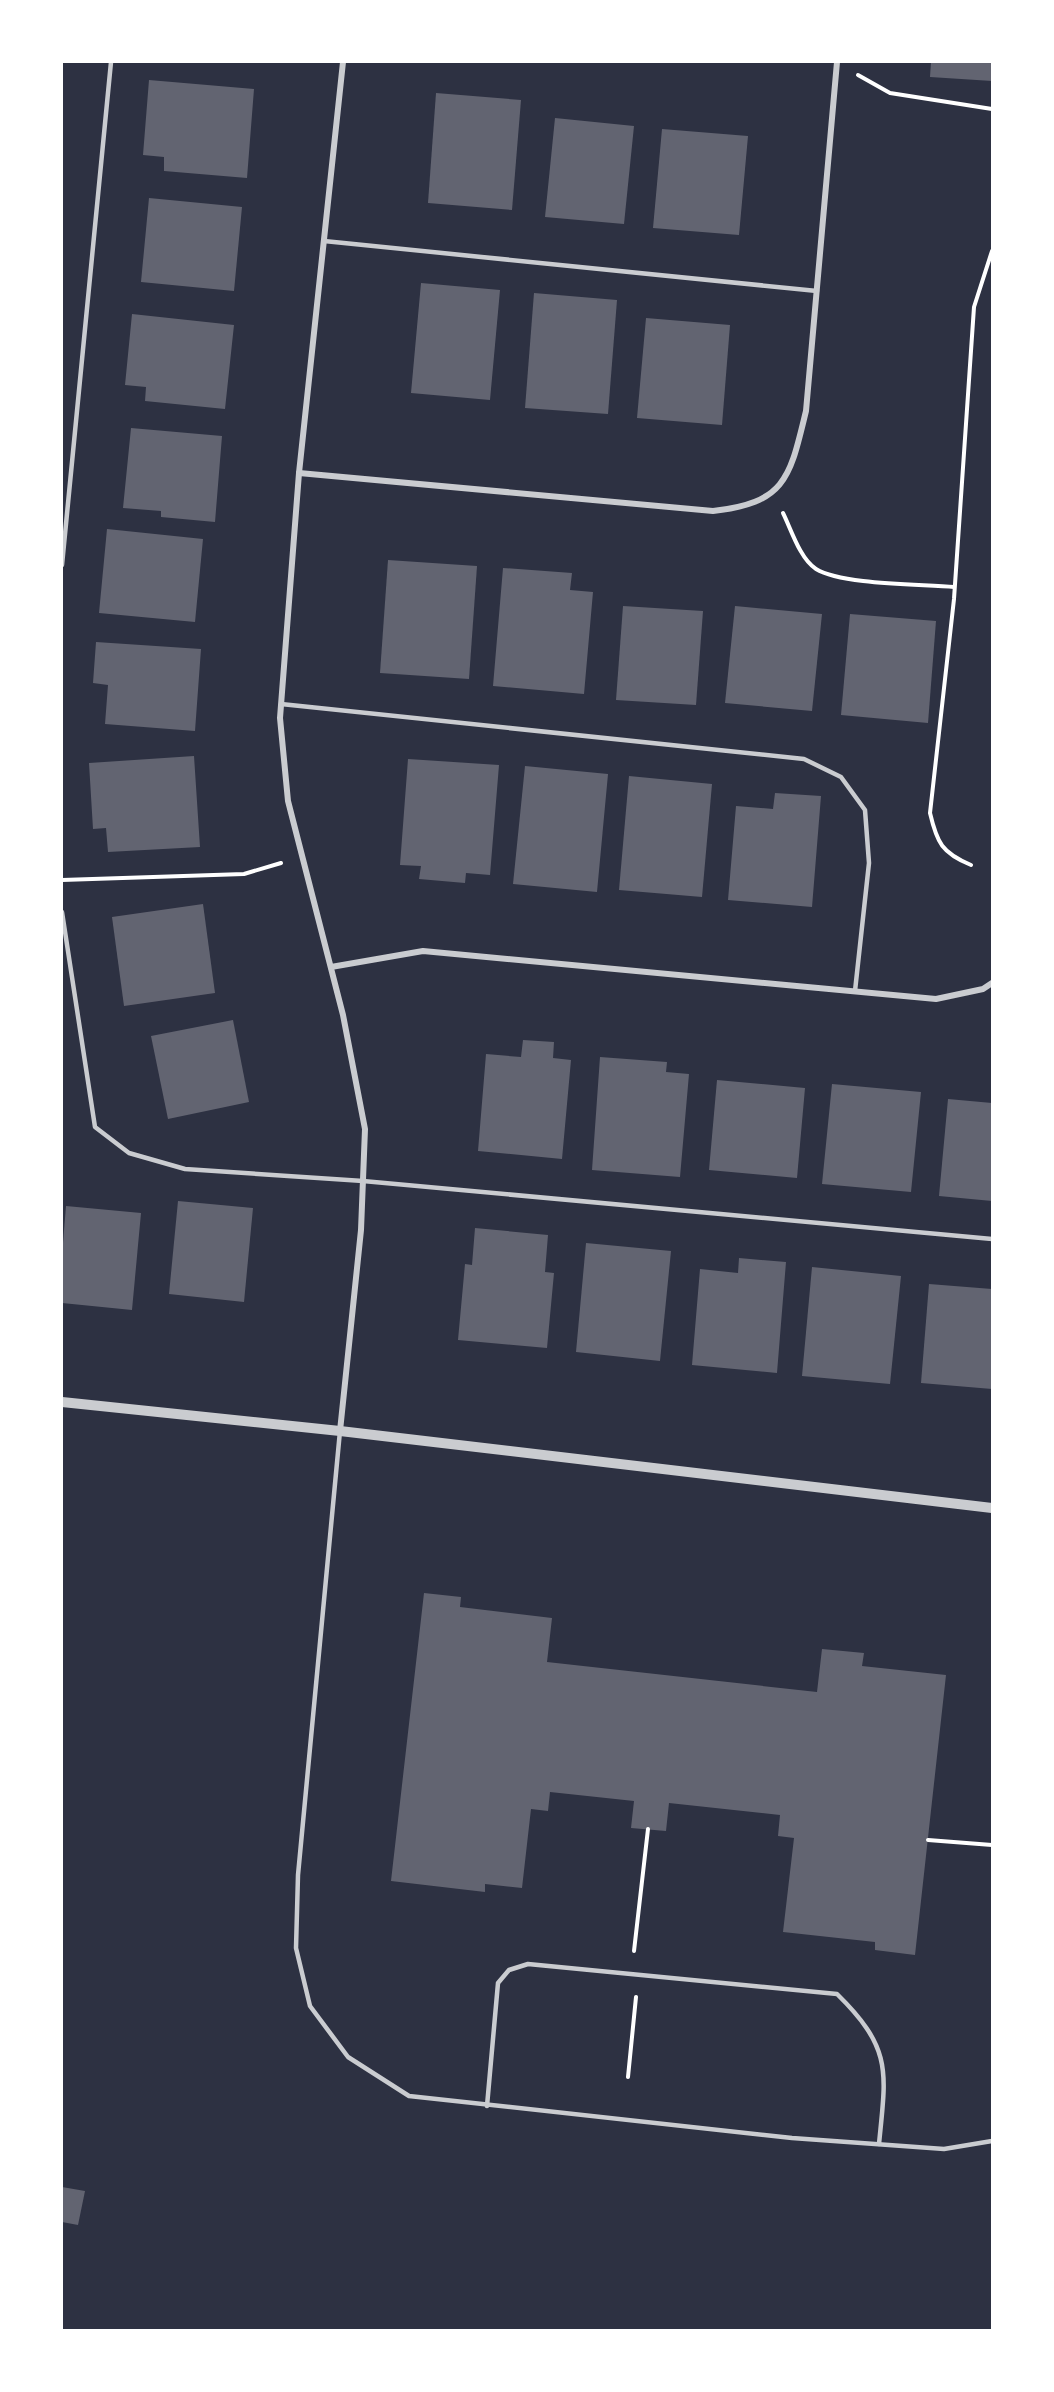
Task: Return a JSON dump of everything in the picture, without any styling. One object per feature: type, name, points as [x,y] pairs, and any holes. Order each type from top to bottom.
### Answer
[{"type":"street","points":[[340,1431],[361,1230],[365,1129],[343,1015],[288,801],[280,704],[299,473],[343,62]]},
{"type":"street","points":[[299,473],[713,511],[744,508],[773,493],[793,464],[806,411],[837,62],[827,62]]},
{"type":"street","points":[[331,967],[423,951],[936,999],[983,989],[993,983]]},
{"type":"street","points":[[62,1402],[340,1431],[993,1508]]},
{"type":"lane","points":[[62,565],[111,62]]},
{"type":"lane","points":[[324,241],[816,291]]},
{"type":"lane","points":[[280,704],[804,759],[823,768],[841,777],[865,810],[869,863],[855,991]]},
{"type":"lane","points":[[62,912],[95,1127],[129,1153],[185,1168],[363,1181],[993,1239]]},
{"type":"lane","points":[[340,1431],[298,1875],[296,1948],[310,2006],[348,2056],[409,2096],[792,2138],[944,2149],[993,2141]]},
{"type":"lane","points":[[487,2106],[498,1983],[509,1970],[528,1964],[837,1994],[855,2012],[876,2041],[885,2074],[879,2144]]},
{"type":"path","points":[[837,62],[890,93],[993,109]]},
{"type":"path","points":[[971,865],[952,858],[936,839],[930,813],[954,587],[974,307],[993,251]]},
{"type":"path","points":[[773,493],[803,553],[814,568],[838,578],[954,587]]},
{"type":"path","points":[[62,880],[244,874],[302,856]]},
{"type":"path","points":[[631,1974],[648,1829]]},
{"type":"path","points":[[928,1840],[993,1845]]},
{"type":"path","points":[[628,2077],[638,1975]]},
{"type":"building","points":[[931,62],[992,62],[992,81],[930,77]]},
{"type":"building","points":[[149,80],[254,89],[247,178],[164,171],[164,157],[143,155]]},
{"type":"building","points":[[436,93],[521,100],[512,210],[428,203]]},
{"type":"building","points":[[555,118],[634,126],[624,224],[545,217]]},
{"type":"building","points":[[662,129],[748,136],[739,235],[653,228]]},
{"type":"building","points":[[149,198],[242,207],[234,291],[141,282]]},
{"type":"building","points":[[421,283],[500,290],[490,400],[411,393]]},
{"type":"building","points":[[534,293],[617,300],[608,414],[525,408]]},
{"type":"building","points":[[132,314],[234,325],[225,409],[145,401],[146,387],[125,385]]},
{"type":"building","points":[[646,318],[730,325],[722,425],[637,418]]},
{"type":"building","points":[[131,428],[222,436],[215,522],[161,517],[161,511],[123,508]]},
{"type":"building","points":[[107,529],[203,539],[195,622],[99,613]]},
{"type":"building","points":[[388,560],[477,566],[469,679],[380,673]]},
{"type":"building","points":[[503,568],[572,573],[570,590],[593,592],[584,694],[493,686]]},
{"type":"building","points":[[623,606],[703,611],[696,705],[616,700]]},
{"type":"building","points":[[735,606],[822,614],[812,711],[725,703]]},
{"type":"building","points":[[850,614],[936,621],[928,723],[841,715]]},
{"type":"building","points":[[96,642],[201,649],[195,731],[105,724],[108,685],[93,683]]},
{"type":"building","points":[[194,756],[200,847],[108,852],[106,828],[93,829],[89,763]]},
{"type":"building","points":[[408,759],[499,765],[490,875],[466,873],[465,883],[419,879],[421,866],[400,865]]},
{"type":"building","points":[[525,766],[608,774],[597,892],[513,884]]},
{"type":"building","points":[[629,776],[712,784],[702,897],[619,890]]},
{"type":"building","points":[[775,793],[821,796],[812,907],[728,900],[736,806],[773,809]]},
{"type":"building","points":[[203,904],[215,993],[124,1006],[112,917]]},
{"type":"building","points":[[233,1020],[249,1102],[168,1119],[151,1036]]},
{"type":"building","points":[[523,1040],[554,1042],[553,1058],[571,1060],[562,1159],[478,1151],[486,1054],[521,1057]]},
{"type":"building","points":[[600,1057],[667,1062],[666,1072],[689,1074],[680,1177],[592,1170]]},
{"type":"building","points":[[717,1080],[805,1088],[797,1178],[709,1170]]},
{"type":"building","points":[[832,1084],[921,1092],[911,1192],[822,1184]]},
{"type":"building","points":[[948,1099],[992,1103],[992,1201],[939,1196]]},
{"type":"building","points":[[178,1201],[253,1208],[244,1302],[169,1294]]},
{"type":"building","points":[[66,1206],[141,1213],[132,1310],[62,1303],[62,1255]]},
{"type":"building","points":[[475,1228],[548,1235],[545,1272],[554,1273],[547,1348],[458,1340],[465,1264],[472,1265]]},
{"type":"building","points":[[586,1243],[671,1251],[660,1361],[576,1352]]},
{"type":"building","points":[[739,1258],[786,1262],[777,1373],[692,1365],[700,1269],[738,1273]]},
{"type":"building","points":[[812,1267],[901,1276],[890,1384],[802,1376]]},
{"type":"building","points":[[929,1284],[992,1289],[992,1389],[921,1383]]},
{"type":"building","points":[[424,1593],[461,1597],[460,1607],[552,1618],[547,1662],[817,1692],[822,1649],[864,1653],[862,1666],[946,1675],[915,1955],[875,1950],[875,1942],[783,1932],[794,1838],[778,1836],[780,1815],[669,1803],[666,1831],[631,1828],[634,1801],[550,1792],[548,1811],[531,1809],[522,1888],[485,1884],[485,1892],[391,1881]]},
{"type":"building","points":[[62,2187],[85,2191],[78,2225],[62,2222]]}]
